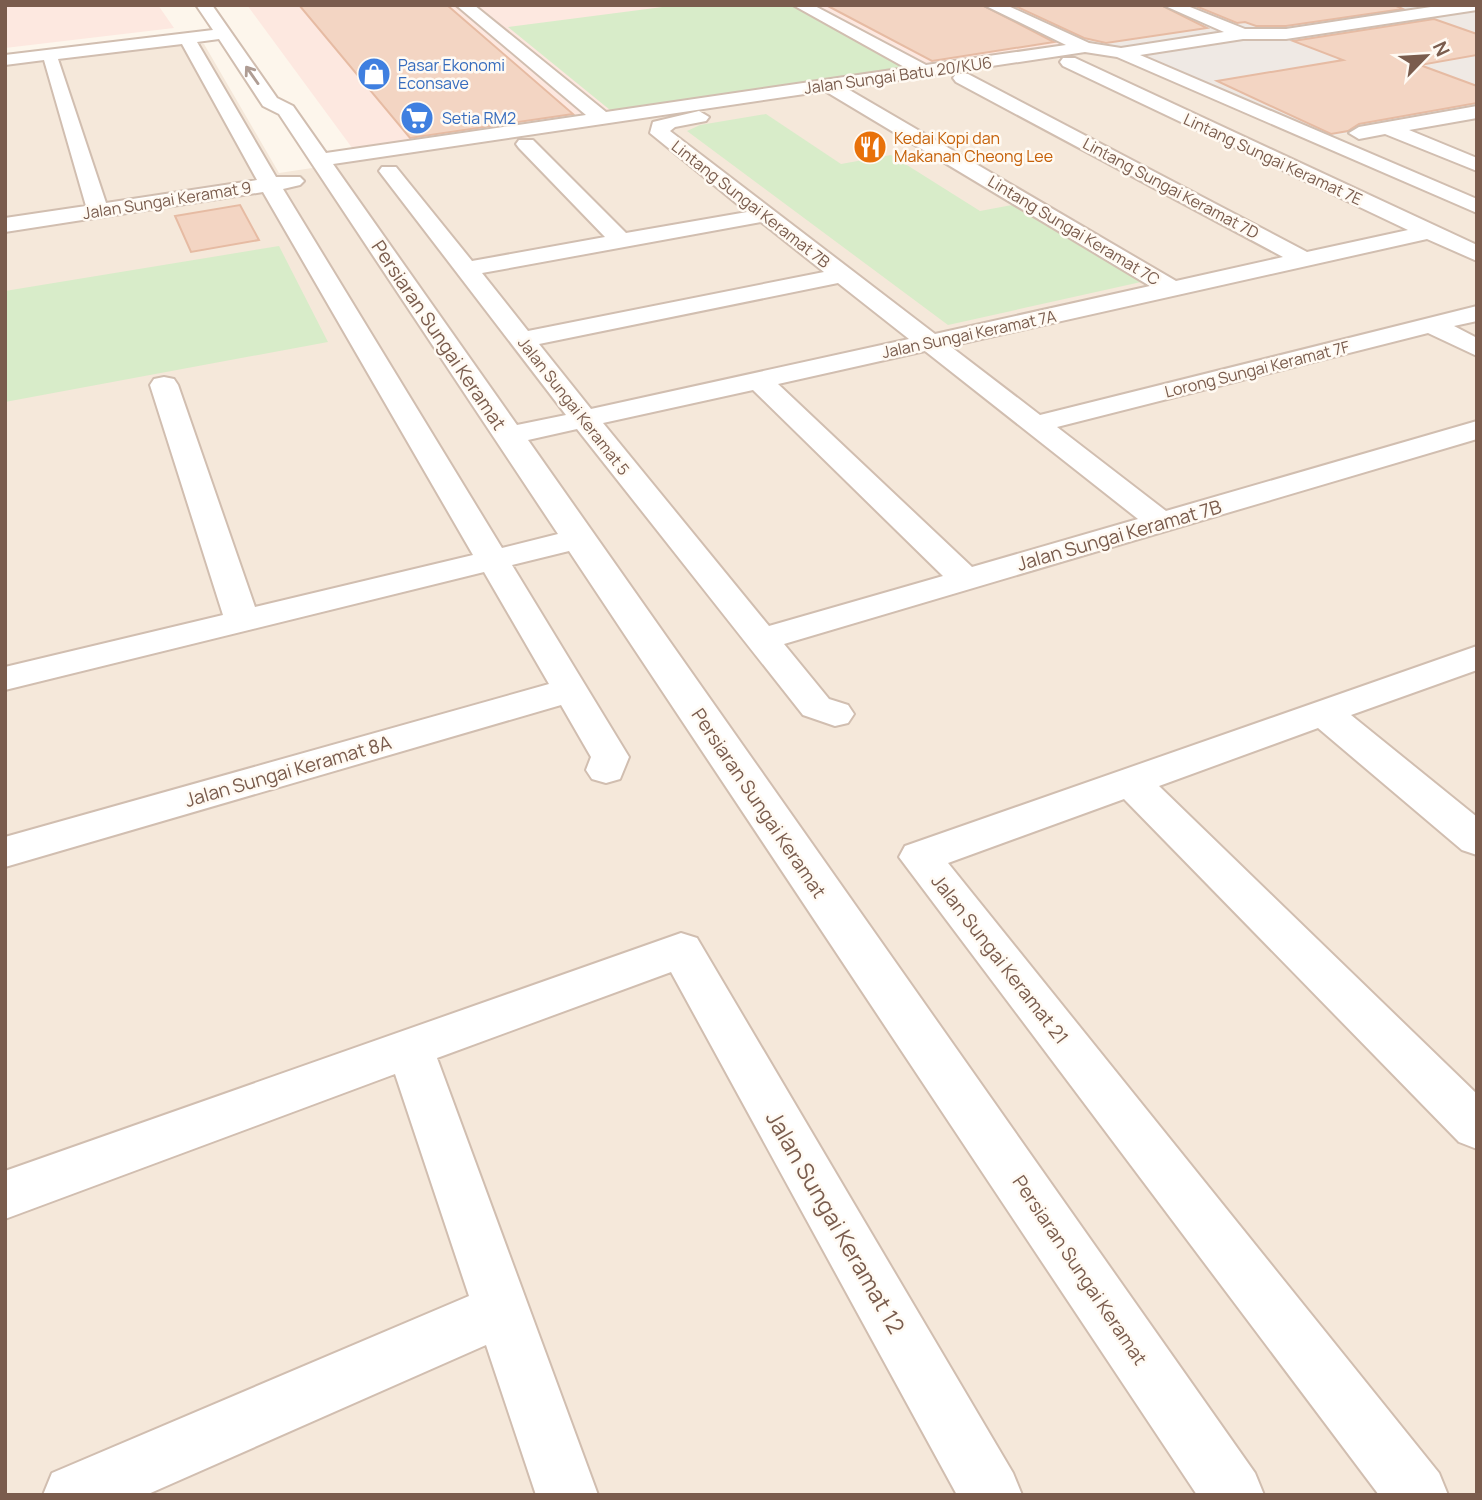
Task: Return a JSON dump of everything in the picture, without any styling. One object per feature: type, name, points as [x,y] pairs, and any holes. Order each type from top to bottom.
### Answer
[{"type":"street","name":"Persiaran Sungai Keramat","points":[[204,5],[231,33]]},
{"type":"street","name":"Persiaran Sungai Keramat","points":[[220,5],[231,33],[270,102],[286,110],[1233,1495]]},
{"type":"street","points":[[464,5],[603,119]]},
{"type":"street","points":[[801,5],[924,71]]},
{"type":"street","points":[[992,5],[1085,47]]},
{"type":"street","points":[[1171,5],[1243,34]]},
{"type":"street","name":"Jalan Sungai Batu 20/KU6","points":[[324,168],[603,119],[838,90],[924,71],[1085,47],[1121,53],[1243,34],[1286,34],[1477,5]]},
{"type":"street","points":[[5,60],[231,33]]},
{"type":"street","points":[[190,44],[270,185],[610,757],[606,770]]},
{"type":"street","points":[[1121,53],[1477,207]]},
{"type":"street","points":[[52,62],[98,211]]},
{"type":"street","name":"Lintang Sungai Keramat 7E","points":[[1069,62],[1477,254]]},
{"type":"street","name":"Lintang Sungai Keramat 7D","points":[[962,78],[1305,260]]},
{"type":"street","name":"Lintang Sungai Keramat 7B","points":[[838,90],[670,122],[660,126],[660,133],[1161,522]]},
{"type":"street","name":"Lintang Sungai Keramat 7C","points":[[838,90],[1172,289]]},
{"type":"street","points":[[1359,133],[1477,112]]},
{"type":"street","points":[[1387,128],[1477,165]]},
{"type":"street","points":[[526,144],[621,241]]},
{"type":"street","name":"Jalan Sungai Keramat 9","points":[[5,225],[270,185],[324,168]]},
{"type":"street","name":"Jalan Sungai Keramat 5","points":[[389,171],[816,707],[835,713]]},
{"type":"street","points":[[467,270],[765,215]]},
{"type":"street","name":"Jalan Sungai Keramat 7A","points":[[508,436],[1429,232]]},
{"type":"street","points":[[522,340],[842,275]]},
{"type":"street","name":"Lorong Sungai Keramat 7F","points":[[1037,425],[1477,313]]},
{"type":"street","points":[[1432,325],[1477,348]]},
{"type":"street","points":[[759,380],[966,580]]},
{"type":"street","points":[[163,385],[242,621]]},
{"type":"street","name":"Jalan Sungai Keramat 7B","points":[[762,639],[1477,430]]},
{"type":"street","points":[[5,679],[578,539]]},
{"type":"street","name":"Jalan Sungai Keramat 21","points":[[1417,1495],[920,857],[1477,657]]},
{"type":"street","name":"Jalan Sungai Keramat 8A","points":[[5,852],[571,690]]},
{"type":"street","points":[[1323,712],[1477,840]]},
{"type":"street","points":[[1131,782],[1477,1127]]},
{"type":"street","name":"Jalan Sungai Keramat 12","points":[[410,1049],[681,950],[991,1495]]},
{"type":"street","points":[[5,1195],[410,1049],[567,1495]]},
{"type":"street","points":[[74,1495],[502,1310]]},
{"type":"shaded area","points":[[5,5],[158,5],[174,28],[5,48]]},
{"type":"shaded area","points":[[247,5],[1008,5],[1092,43],[1119,47],[361,160]]},
{"type":"shaded area","points":[[1008,5],[1477,5],[1477,109],[1326,137],[1119,47],[1092,43]]},
{"type":"shaded area","points":[[189,42],[204,44],[279,173],[1119,47],[1326,137],[1477,109],[1477,1495],[5,1495],[5,65]]},
{"type":"green space","points":[[678,5],[790,5],[908,67],[610,110],[508,27]]},
{"type":"green space","points":[[766,114],[841,164],[891,155],[980,211],[1012,205],[1141,282],[948,325],[687,131],[700,125]]},
{"type":"green space","points":[[279,246],[328,342],[5,402],[5,291]]},
{"type":"building","points":[[299,5],[447,5],[573,114],[410,138]]},
{"type":"building","points":[[826,5],[982,5],[1054,42],[932,61]]},
{"type":"building","points":[[1013,5],[1161,5],[1207,28],[1106,43],[1084,38]]},
{"type":"building","points":[[1193,5],[1394,5],[1403,9],[1286,26],[1256,26],[1245,22],[1237,23]]},
{"type":"building","points":[[1434,19],[1477,34],[1477,55],[1420,65],[1477,86],[1477,103],[1359,124],[1348,131],[1331,134],[1217,81],[1343,60],[1293,41]]},
{"type":"building","points":[[240,205],[259,240],[191,252],[175,216]]},
{"type":"place","name":"Pasar Ekonomi Econsave","points":[[374,74]]},
{"type":"place","name":"Setia RM2","points":[[417,118]]},
{"type":"place","name":"Kedai Kopi dan Makanan Cheong Lee","points":[[870,147]]}]
